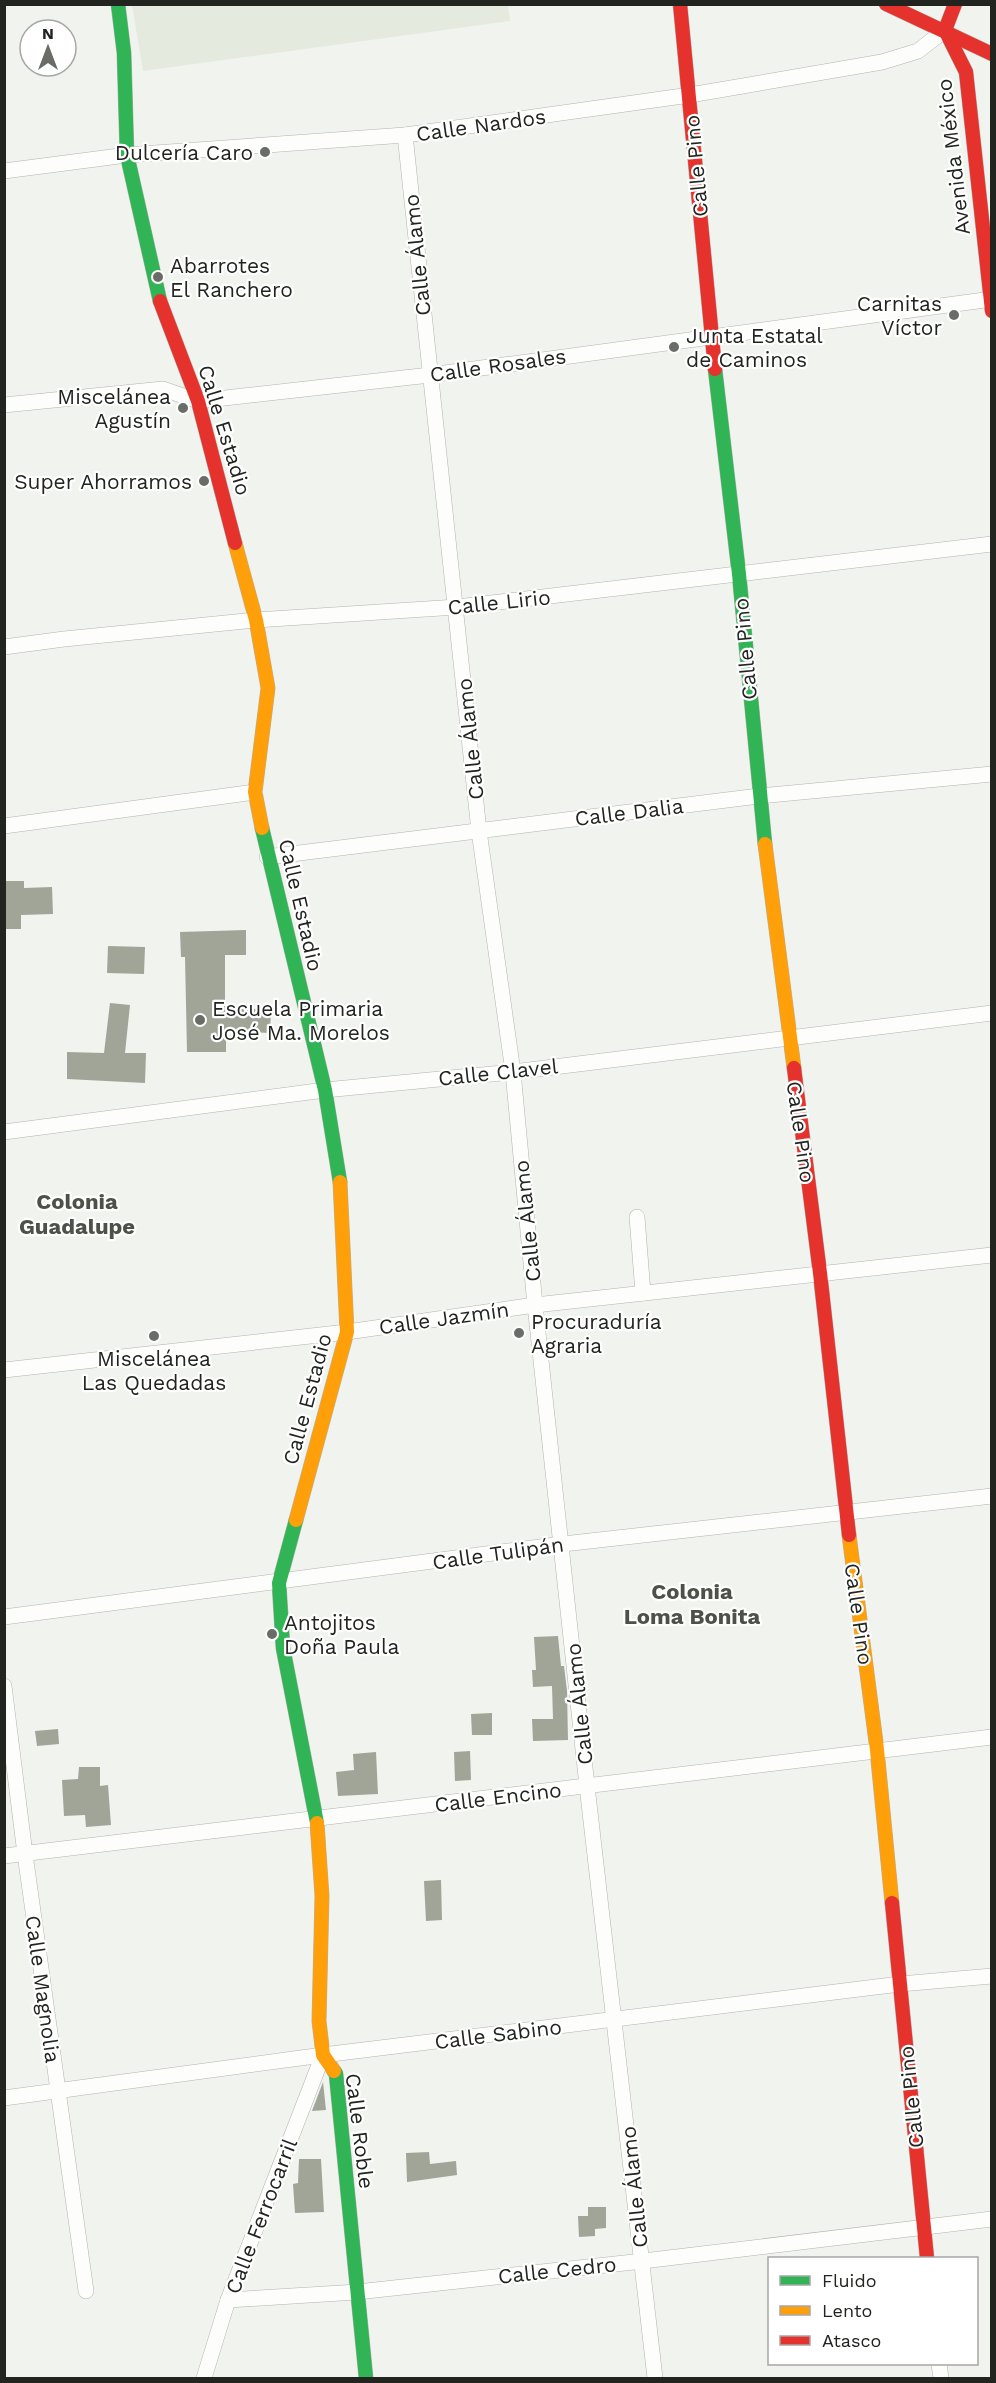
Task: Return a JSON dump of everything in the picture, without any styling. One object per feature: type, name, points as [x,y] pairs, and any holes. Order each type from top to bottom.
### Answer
[{"type":"street","name":"Calle Estadio","points":[[118,4],[124,53],[127,155],[157,294],[198,401],[256,620],[268,688],[255,792],[267,857],[325,1090],[341,1191],[347,1332],[279,1583],[283,1648],[317,1819]]},
{"type":"street","name":"Calle Pino","points":[[680,4],[711,335],[739,574],[759,796],[820,1273],[846,1514],[878,1750],[927,2257]]},
{"type":"street","points":[[886,4],[992,54]]},
{"type":"street","points":[[945,30],[955,4]]},
{"type":"street","name":"Calle Nardos","points":[[4,171],[127,155],[405,135],[690,95],[882,62],[918,51],[945,30]]},
{"type":"street","name":"Avenida México","points":[[945,30],[966,72],[991,303]]},
{"type":"street","name":"Calle Álamo","points":[[405,135],[457,607],[479,831],[513,1072],[535,1305],[587,1786],[655,2379]]},
{"type":"street","name":"Calle Rosales","points":[[4,405],[163,389],[198,401],[430,375],[711,335],[991,303]]},
{"type":"street","name":"Calle Lirio","points":[[4,647],[256,620],[457,607],[992,544]]},
{"type":"street","name":"Calle Dalia","points":[[267,857],[759,796],[992,774]]},
{"type":"street","points":[[4,826],[255,792]]},
{"type":"street","name":"Calle Clavel","points":[[4,1132],[325,1090],[513,1072],[992,1013]]},
{"type":"street","points":[[637,1217],[643,1293]]},
{"type":"street","name":"Calle Jazmín","points":[[4,1370],[347,1332],[535,1305],[992,1255]]},
{"type":"street","name":"Calle Tulipán","points":[[4,1617],[279,1583],[562,1544],[992,1496]]},
{"type":"street","name":"Calle Magnolia","points":[[4,1686],[57,2093],[86,2291]]},
{"type":"street","name":"Calle Encino","points":[[4,1856],[992,1737]]},
{"type":"street","name":"Calle Roble","points":[[317,1819],[322,1896],[319,2021],[323,2055],[336,2074],[366,2379]]},
{"type":"street","name":"Calle Sabino","points":[[4,2098],[57,2093],[323,2055],[900,1984],[992,1976]]},
{"type":"street","name":"Calle Ferrocarril","points":[[204,2379],[228,2300],[323,2055]]},
{"type":"street","name":"Calle Cedro","points":[[228,2300],[357,2292],[643,2261],[992,2218]]},
{"type":"shaded area","points":[[132,5],[508,5],[510,21],[143,71]]},
{"type":"building","points":[[4,881],[24,881],[24,888],[52,887],[53,914],[21,915],[21,929],[4,929]]},
{"type":"building","points":[[246,930],[246,955],[225,955],[225,1007],[271,1010],[270,1033],[226,1031],[226,1052],[187,1052],[185,957],[181,957],[180,932]]},
{"type":"building","points":[[108,946],[145,947],[144,974],[107,973]]},
{"type":"building","points":[[110,1003],[130,1005],[125,1053],[146,1053],[145,1083],[67,1079],[67,1052],[104,1053]]},
{"type":"building","points":[[558,1636],[561,1666],[564,1666],[567,1691],[568,1740],[533,1741],[532,1719],[553,1719],[552,1686],[533,1687],[532,1670],[536,1670],[534,1637]]},
{"type":"building","points":[[492,1713],[492,1735],[472,1735],[471,1714]]},
{"type":"building","points":[[58,1729],[59,1744],[37,1746],[35,1731]]},
{"type":"building","points":[[470,1751],[471,1780],[455,1781],[454,1752]]},
{"type":"building","points":[[376,1752],[378,1794],[338,1796],[336,1772],[354,1770],[353,1754]]},
{"type":"building","points":[[79,1767],[100,1767],[100,1786],[108,1785],[111,1825],[86,1827],[85,1815],[64,1816],[62,1780],[78,1779]]},
{"type":"building","points":[[441,1880],[442,1920],[426,1921],[424,1881]]},
{"type":"building","points":[[323,2082],[326,2110],[312,2111]]},
{"type":"building","points":[[429,2152],[430,2164],[456,2161],[457,2175],[407,2182],[406,2153]]},
{"type":"building","points":[[299,2159],[321,2159],[324,2212],[295,2213],[293,2184],[298,2183]]},
{"type":"building","points":[[588,2207],[606,2207],[606,2228],[595,2229],[595,2236],[579,2237],[578,2216],[588,2216]]},
{"type":"traffic: fast","points":[[118,4],[124,53],[127,155],[160,301]]},
{"type":"traffic: fast","points":[[715,369],[739,574],[765,844]]},
{"type":"traffic: fast","points":[[262,828],[325,1090],[340,1182]]},
{"type":"traffic: fast","points":[[296,1520],[279,1583],[283,1648],[317,1823]]},
{"type":"traffic: fast","points":[[334,2071],[366,2378]]},
{"type":"traffic: slow","points":[[235,543],[256,620],[268,688],[255,792],[262,828]]},
{"type":"traffic: slow","points":[[765,844],[794,1068]]},
{"type":"traffic: slow","points":[[296,1520],[347,1332],[340,1182]]},
{"type":"traffic: slow","points":[[849,1535],[877,1750],[892,1903]]},
{"type":"traffic: slow","points":[[317,1823],[322,1896],[319,2021],[323,2055],[334,2071]]},
{"type":"traffic: jam","points":[[680,4],[715,369]]},
{"type":"traffic: jam","points":[[886,4],[992,54]]},
{"type":"traffic: jam","points":[[955,4],[945,30],[966,72],[992,311]]},
{"type":"traffic: jam","points":[[160,301],[198,401],[235,543]]},
{"type":"traffic: jam","points":[[794,1068],[820,1273],[849,1535]]},
{"type":"traffic: jam","points":[[892,1903],[927,2257]]},
{"type":"place","name":"Dulcería Caro","points":[[265,152]]},
{"type":"place","name":"Abarrotes El Ranchero","points":[[158,277]]},
{"type":"place","name":"Carnitas Víctor","points":[[954,315]]},
{"type":"place","name":"Junta Estatal de Caminos","points":[[674,347]]},
{"type":"place","name":"Miscelánea Agustín","points":[[183,408]]},
{"type":"place","name":"Super Ahorramos","points":[[204,481]]},
{"type":"place","name":"Escuela Primaria José Ma. Morelos","points":[[200,1020]]},
{"type":"place","name":"Procuraduría Agraria","points":[[519,1333]]},
{"type":"place","name":"Miscelánea Las Quedadas","points":[[154,1336]]},
{"type":"place","name":"Antojitos Doña Paula","points":[[272,1634]]},
{"type":"district","name":"Colonia Guadalupe","points":[[77,1214]]},
{"type":"district","name":"Colonia Loma Bonita","points":[[692,1604]]}]
